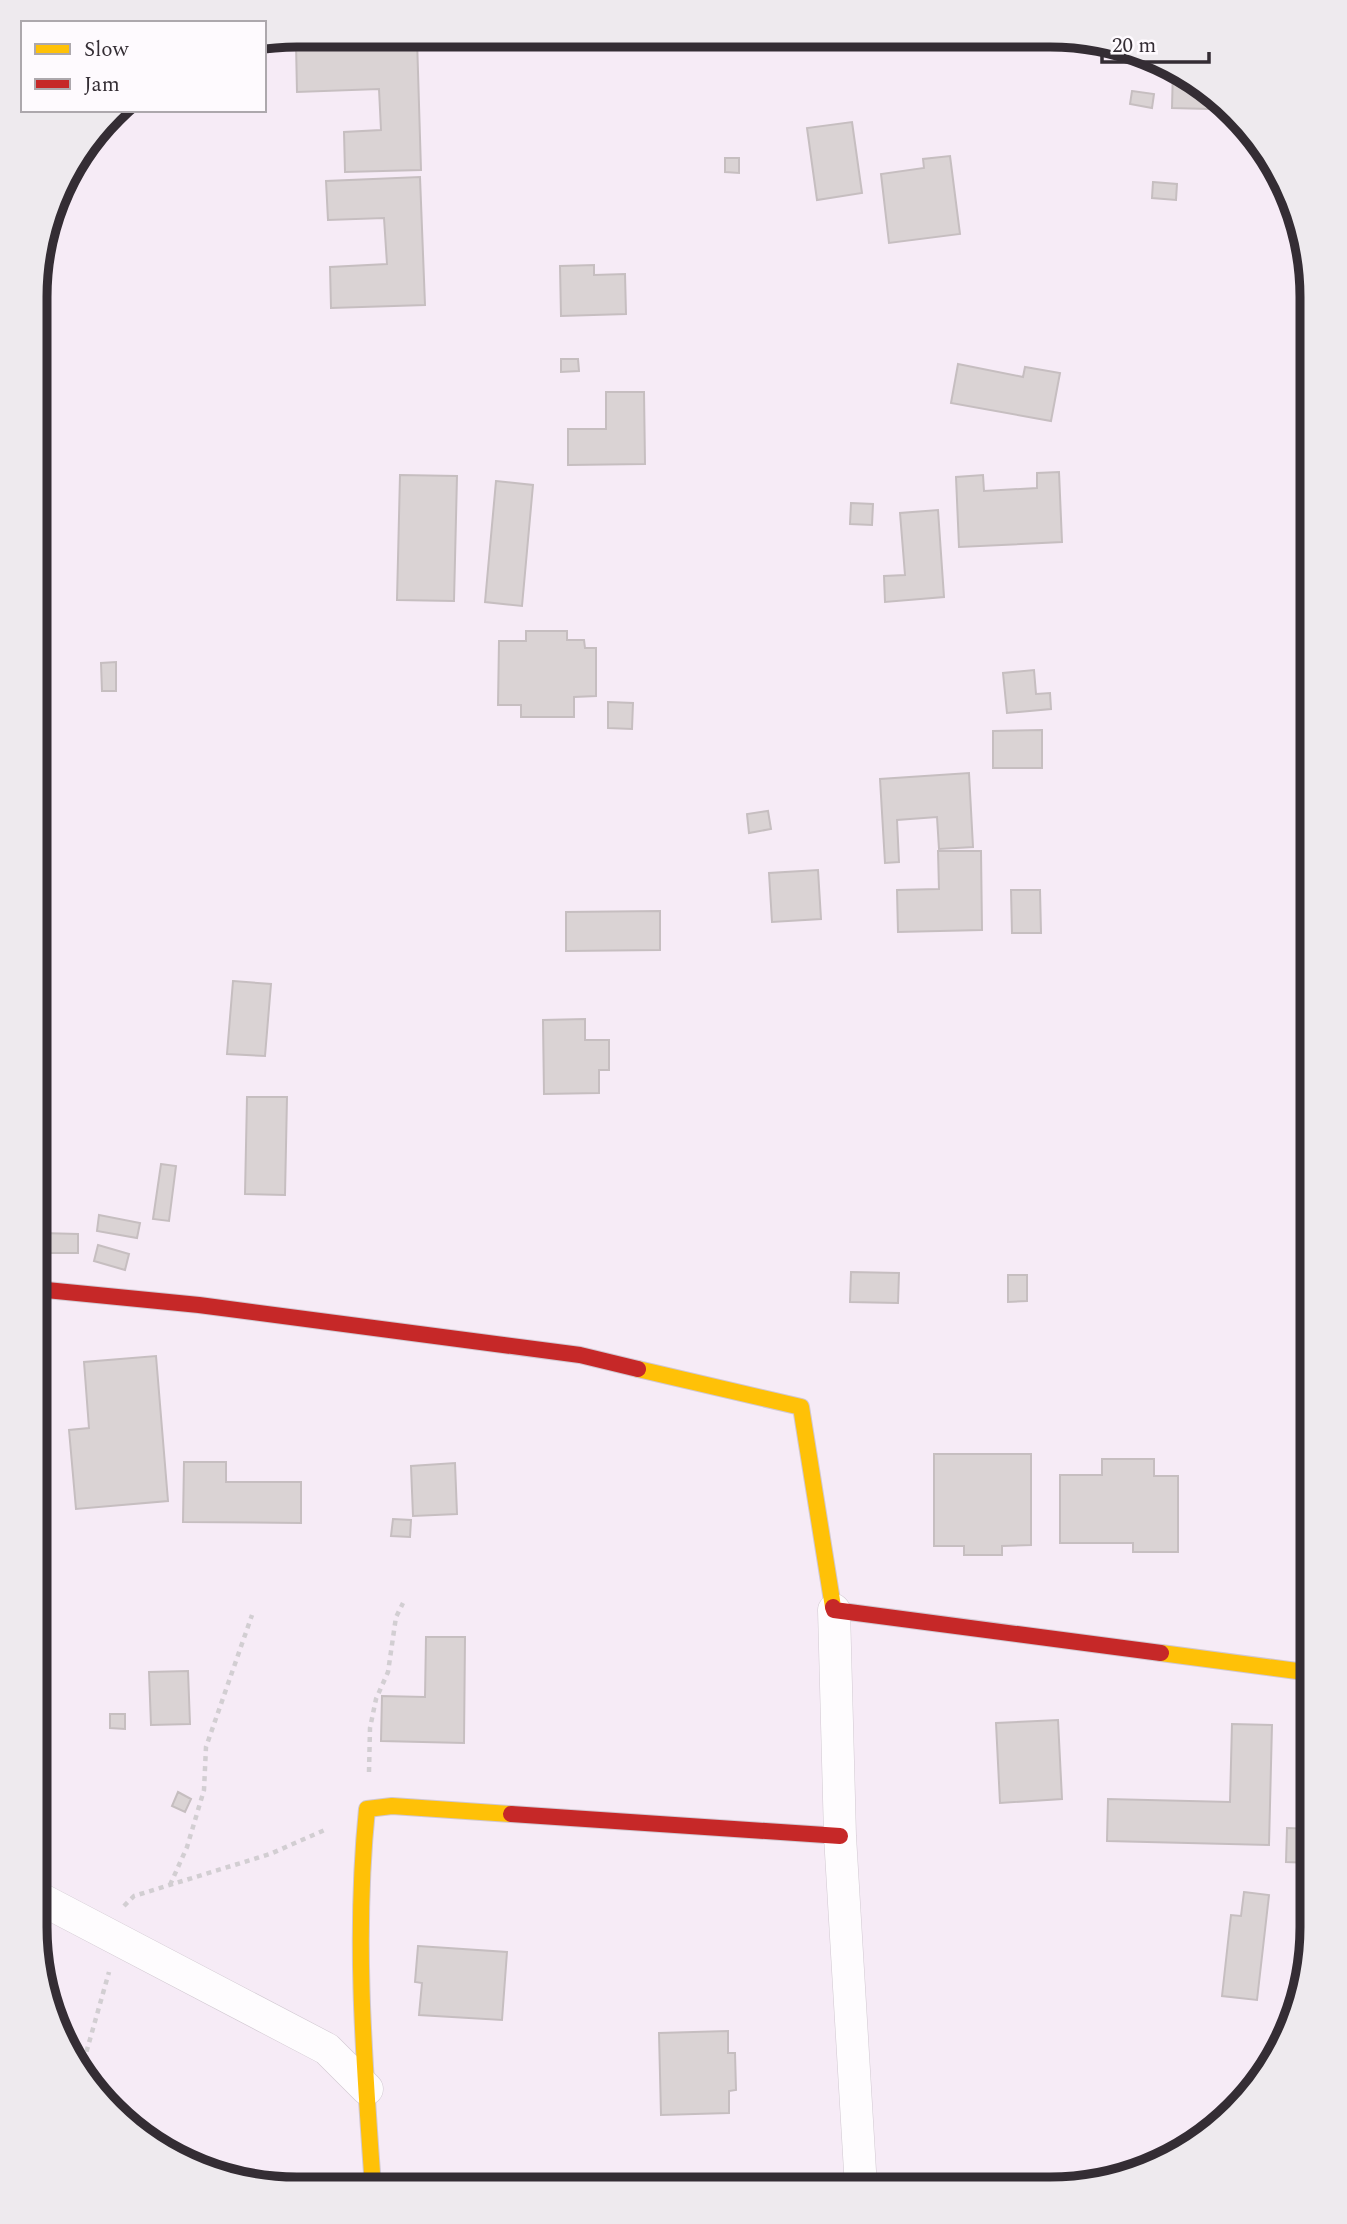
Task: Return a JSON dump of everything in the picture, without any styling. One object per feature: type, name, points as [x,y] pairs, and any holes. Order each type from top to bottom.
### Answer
[{"type":"street","points":[[47,1290],[199,1305],[580,1355],[801,1407],[834,1610],[840,1836],[860,2177]]},
{"type":"street","points":[[834,1610],[1300,1672]]},
{"type":"street","points":[[372,2177],[359,1987],[361,1867],[367,1810],[392,1806],[840,1836]]},
{"type":"street","points":[[47,1902],[327,2049],[367,2089]]},
{"type":"path","points":[[85,2058],[117,1939],[120,1910],[134,1896],[270,1854],[367,1810],[370,1728],[376,1699],[388,1672],[396,1618],[403,1603]]},
{"type":"path","points":[[169,1886],[187,1847],[204,1790],[206,1747],[252,1615]]},
{"type":"building","points":[[296,48],[417,48],[421,170],[345,172],[344,132],[381,130],[379,89],[297,92]]},
{"type":"building","points":[[1173,80],[1209,105],[1209,109],[1172,108]]},
{"type":"building","points":[[1132,91],[1154,94],[1152,108],[1130,104]]},
{"type":"building","points":[[852,122],[862,193],[817,200],[807,128]]},
{"type":"building","points":[[950,156],[960,234],[889,243],[881,174],[924,168],[923,159]]},
{"type":"building","points":[[725,158],[739,158],[739,173],[725,172]]},
{"type":"building","points":[[420,177],[425,305],[331,308],[330,267],[387,264],[384,218],[328,220],[326,181]]},
{"type":"building","points":[[1153,182],[1177,184],[1176,200],[1152,198]]},
{"type":"building","points":[[594,265],[594,275],[625,274],[626,314],[561,316],[560,266]]},
{"type":"building","points":[[561,359],[578,359],[579,371],[561,372]]},
{"type":"building","points":[[958,364],[1023,377],[1025,367],[1060,373],[1051,421],[951,403]]},
{"type":"building","points":[[606,392],[644,392],[645,464],[568,465],[568,429],[606,429]]},
{"type":"building","points":[[1059,472],[1062,542],[959,547],[956,477],[983,475],[984,491],[1037,488],[1037,473]]},
{"type":"building","points":[[400,475],[457,476],[454,601],[397,600]]},
{"type":"building","points":[[496,481],[533,485],[522,606],[485,602]]},
{"type":"building","points":[[851,503],[873,504],[872,525],[850,524]]},
{"type":"building","points":[[938,510],[944,597],[885,602],[884,576],[905,575],[900,513]]},
{"type":"building","points":[[47,624],[50,624],[50,699],[47,699]]},
{"type":"building","points":[[526,631],[567,631],[567,640],[584,640],[585,648],[596,648],[596,696],[574,697],[574,717],[521,717],[521,705],[498,705],[499,641],[526,641]]},
{"type":"building","points":[[116,662],[116,691],[102,691],[101,663]]},
{"type":"building","points":[[1034,670],[1036,694],[1050,693],[1051,709],[1007,713],[1003,673]]},
{"type":"building","points":[[608,702],[633,703],[632,729],[608,728]]},
{"type":"building","points":[[1042,730],[1042,768],[993,768],[993,731]]},
{"type":"building","points":[[969,773],[973,847],[939,849],[937,817],[897,820],[899,862],[885,863],[880,779]]},
{"type":"building","points":[[768,811],[771,829],[749,833],[747,814]]},
{"type":"building","points":[[938,851],[981,851],[982,930],[898,932],[897,890],[939,889]]},
{"type":"building","points":[[818,870],[821,919],[772,922],[769,873]]},
{"type":"building","points":[[1011,890],[1040,890],[1041,933],[1012,933]]},
{"type":"building","points":[[660,911],[660,950],[566,951],[566,912]]},
{"type":"building","points":[[233,981],[271,984],[265,1056],[227,1054]]},
{"type":"building","points":[[585,1019],[585,1040],[609,1040],[609,1070],[599,1070],[599,1093],[544,1094],[543,1020]]},
{"type":"building","points":[[247,1097],[287,1097],[285,1195],[245,1194]]},
{"type":"building","points":[[161,1164],[176,1166],[169,1221],[153,1219]]},
{"type":"building","points":[[99,1215],[140,1223],[137,1238],[97,1231]]},
{"type":"building","points":[[47,1233],[78,1234],[78,1253],[47,1253]]},
{"type":"building","points":[[98,1245],[129,1254],[125,1270],[94,1261]]},
{"type":"building","points":[[851,1272],[899,1273],[898,1303],[850,1302]]},
{"type":"building","points":[[1008,1275],[1027,1275],[1027,1301],[1008,1302]]},
{"type":"building","points":[[156,1356],[168,1501],[76,1509],[69,1430],[89,1428],[84,1362]]},
{"type":"building","points":[[934,1454],[1031,1454],[1031,1545],[1002,1546],[1002,1555],[964,1555],[964,1546],[934,1546]]},
{"type":"building","points":[[1102,1459],[1154,1459],[1154,1476],[1178,1476],[1178,1552],[1133,1552],[1133,1543],[1060,1543],[1060,1475],[1102,1475]]},
{"type":"building","points":[[184,1462],[226,1462],[226,1482],[301,1482],[301,1523],[183,1522]]},
{"type":"building","points":[[455,1463],[457,1514],[413,1516],[411,1466]]},
{"type":"building","points":[[393,1519],[411,1520],[410,1537],[391,1536]]},
{"type":"building","points":[[426,1637],[465,1637],[464,1743],[381,1741],[382,1696],[425,1697]]},
{"type":"building","points":[[188,1671],[190,1724],[151,1725],[149,1672]]},
{"type":"building","points":[[110,1714],[125,1714],[125,1729],[110,1728]]},
{"type":"building","points":[[1058,1720],[1062,1799],[1000,1803],[996,1723]]},
{"type":"building","points":[[1232,1724],[1272,1725],[1269,1845],[1107,1841],[1108,1799],[1230,1802]]},
{"type":"building","points":[[178,1792],[191,1799],[185,1812],[172,1806]]},
{"type":"building","points":[[1287,1828],[1300,1829],[1300,1863],[1286,1862]]},
{"type":"building","points":[[1244,1892],[1269,1895],[1257,2000],[1222,1996],[1231,1915],[1241,1916]]},
{"type":"building","points":[[418,1946],[507,1952],[502,2020],[419,2015],[422,1983],[415,1982]]},
{"type":"building","points":[[728,2031],[728,2053],[735,2053],[736,2090],[729,2091],[729,2113],[661,2115],[659,2033]]},
{"type":"traffic: slow","points":[[638,1369],[801,1407],[833,1607]]},
{"type":"traffic: slow","points":[[1161,1653],[1300,1671]]},
{"type":"traffic: slow","points":[[372,2177],[361,1951],[367,1809],[392,1806],[511,1814]]},
{"type":"traffic: jam","points":[[47,1290],[199,1305],[580,1355],[638,1369]]},
{"type":"traffic: jam","points":[[833,1607],[834,1610],[1161,1653]]},
{"type":"traffic: jam","points":[[511,1814],[840,1836]]}]
